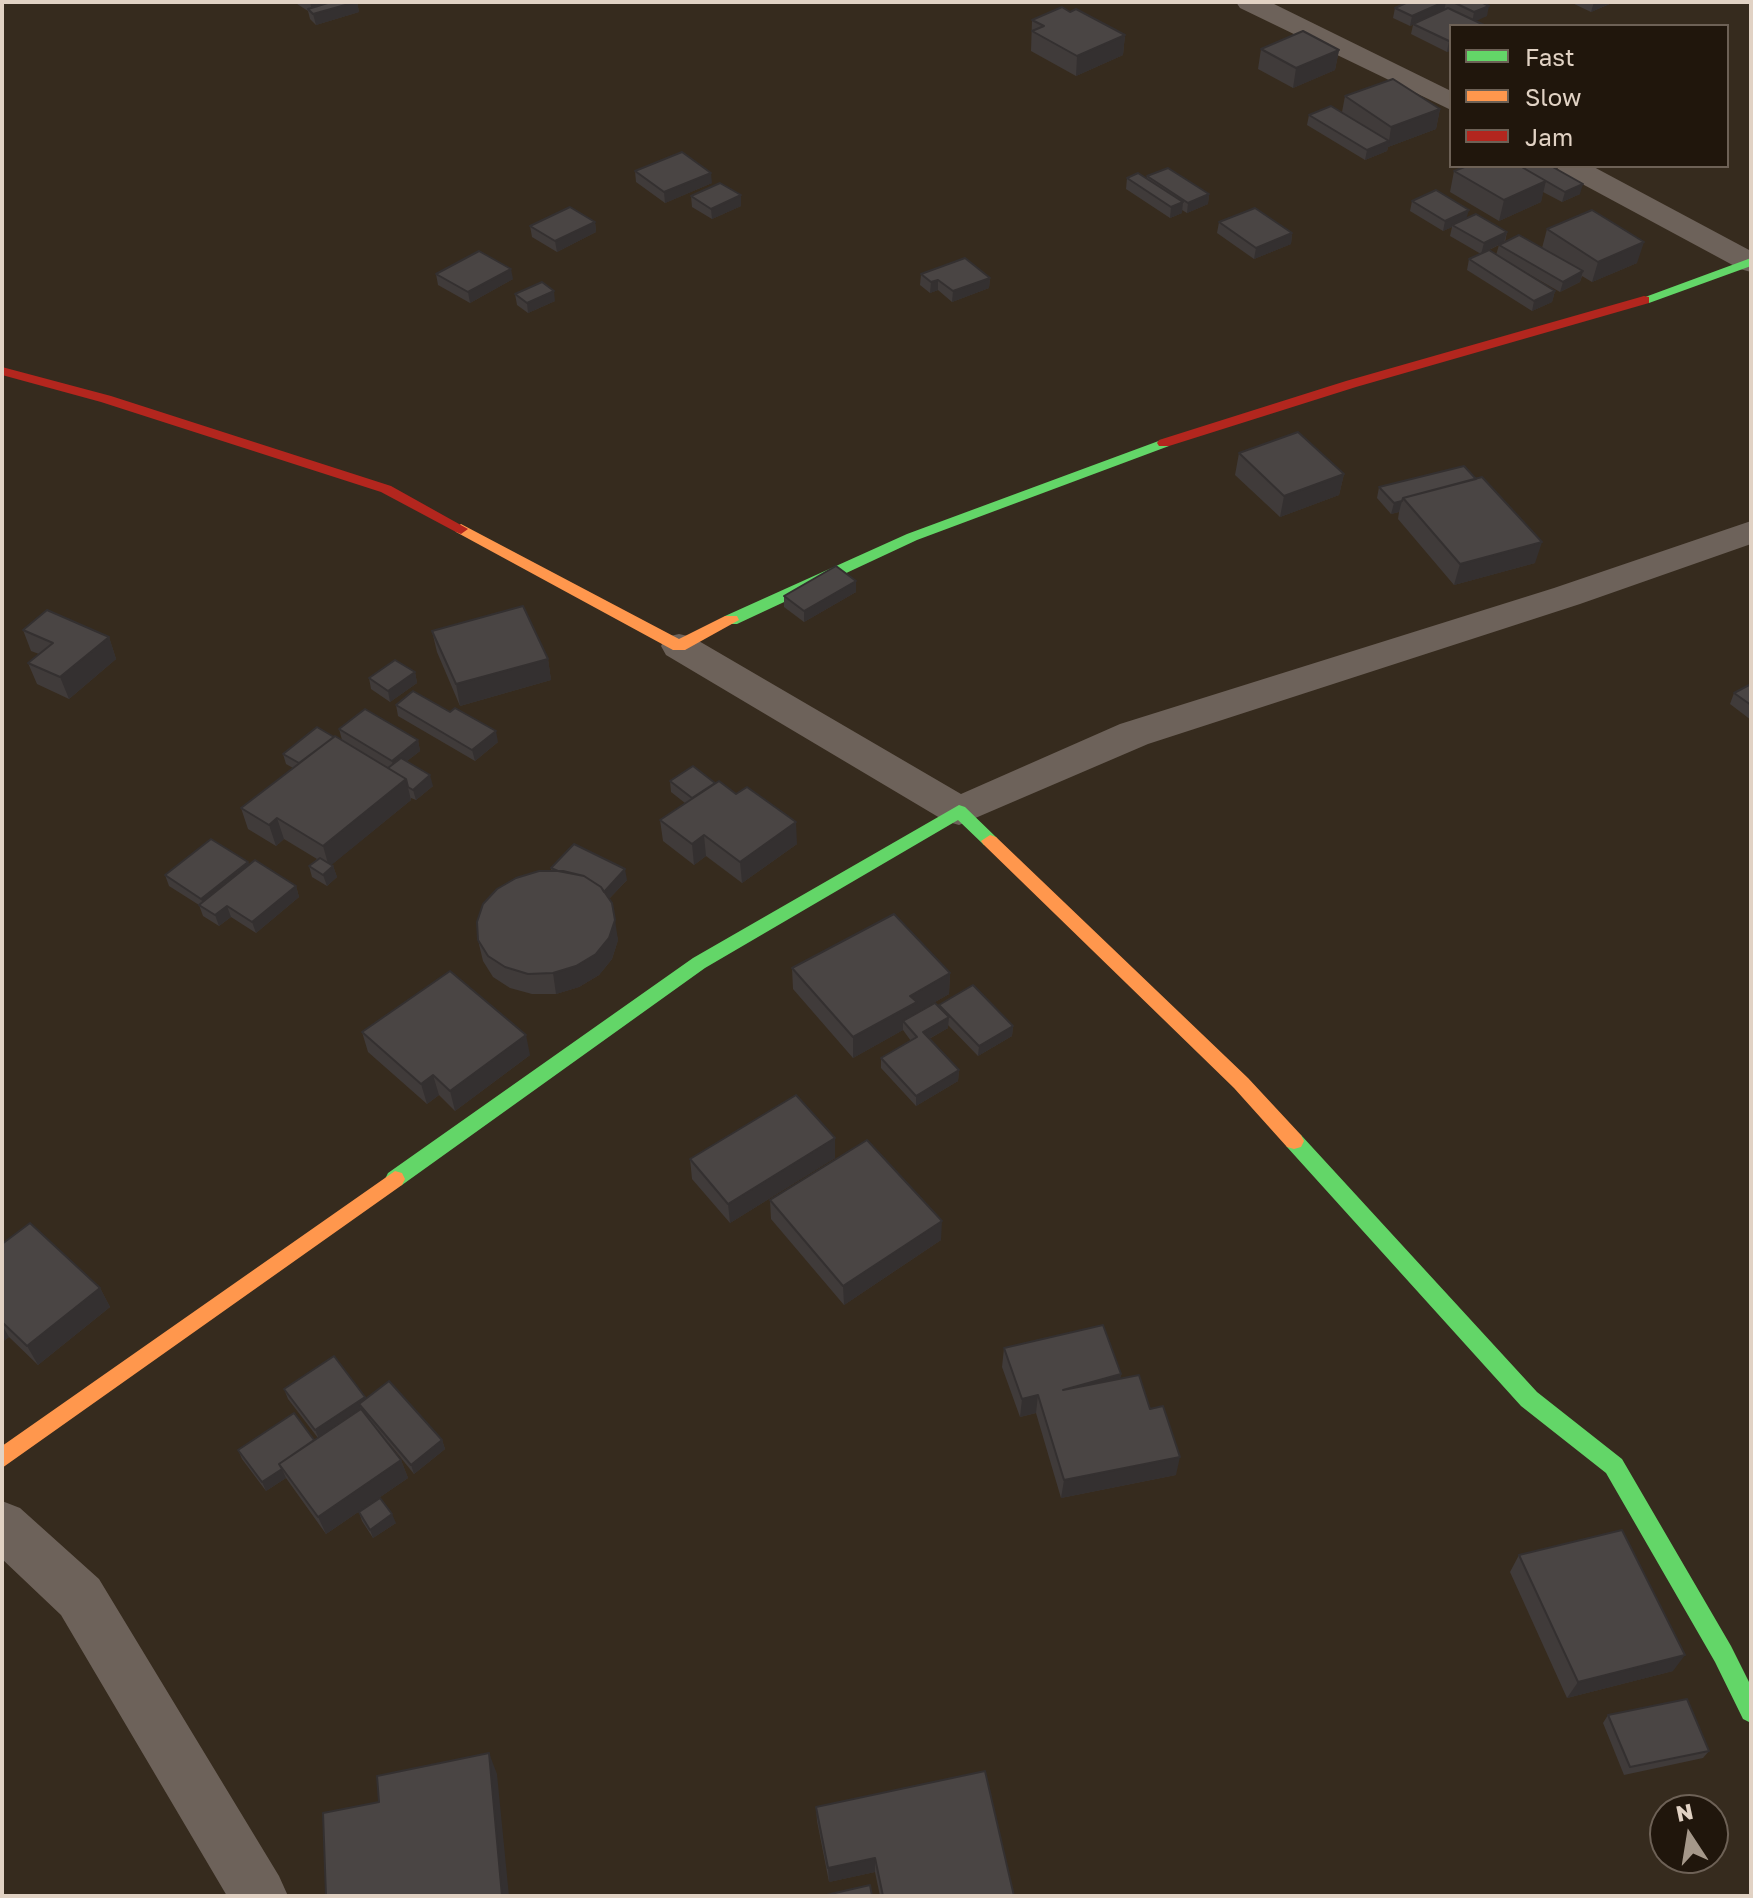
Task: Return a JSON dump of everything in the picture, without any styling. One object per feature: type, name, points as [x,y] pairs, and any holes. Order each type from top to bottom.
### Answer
[{"type":"street","points":[[1249,2],[1449,101]]},
{"type":"street","points":[[1574,168],[1750,262]]},
{"type":"street","points":[[679,646],[778,594],[938,526],[1155,445],[1316,394],[1609,313],[1750,262]]},
{"type":"street","points":[[2,371],[106,399],[386,489],[679,646],[959,811],[1241,1083],[1529,1399],[1614,1466],[1723,1654],[1751,1711]]},
{"type":"street","points":[[2,1458],[699,963],[959,811],[1134,734],[1567,596],[1751,532]]},
{"type":"street","points":[[2,1525],[80,1597],[259,1896]]},
{"type":"building","points":[[331,2],[356,2],[313,14],[308,9]]},
{"type":"building","points":[[1408,2],[1444,2],[1412,16],[1395,8]]},
{"type":"building","points":[[1453,2],[1481,2],[1489,6],[1474,12]]},
{"type":"building","points":[[1062,7],[1070,12],[1076,9],[1125,35],[1077,56],[1032,31],[1044,26],[1032,20]]},
{"type":"building","points":[[1448,8],[1482,24],[1449,24],[1449,41],[1413,24]]},
{"type":"building","points":[[1303,31],[1339,50],[1296,68],[1261,49]]},
{"type":"building","points":[[1393,79],[1440,109],[1391,127],[1345,96]]},
{"type":"building","points":[[1331,106],[1389,141],[1367,150],[1309,115]]},
{"type":"building","points":[[682,152],[711,173],[664,192],[635,171]]},
{"type":"building","points":[[1168,168],[1209,194],[1188,203],[1147,176]]},
{"type":"building","points":[[1462,168],[1523,168],[1546,181],[1504,200],[1454,171]]},
{"type":"building","points":[[1523,168],[1555,168],[1583,184],[1565,192]]},
{"type":"building","points":[[1138,173],[1183,202],[1171,207],[1127,178]]},
{"type":"building","points":[[720,183],[741,195],[711,209],[691,196]]},
{"type":"building","points":[[1436,190],[1469,210],[1445,221],[1412,201]]},
{"type":"building","points":[[570,207],[595,222],[555,241],[530,226]]},
{"type":"building","points":[[1255,208],[1292,233],[1256,248],[1219,222]]},
{"type":"building","points":[[1592,210],[1644,242],[1598,262],[1547,229]]},
{"type":"building","points":[[1476,214],[1507,232],[1484,243],[1452,225]]},
{"type":"building","points":[[1519,235],[1583,271],[1563,282],[1499,245]]},
{"type":"building","points":[[1489,250],[1555,291],[1534,301],[1469,259]]},
{"type":"building","points":[[479,251],[511,269],[468,292],[436,274]]},
{"type":"building","points":[[965,258],[990,278],[953,291],[938,280],[931,282],[921,274]]},
{"type":"building","points":[[542,282],[554,291],[527,303],[515,294]]},
{"type":"building","points":[[1298,432],[1344,474],[1284,496],[1239,453]]},
{"type":"building","points":[[1464,466],[1476,479],[1394,503],[1379,487]]},
{"type":"building","points":[[1482,477],[1542,542],[1460,564],[1403,498]]},
{"type":"building","points":[[836,566],[856,581],[804,611],[784,596]]},
{"type":"building","points":[[523,606],[548,659],[456,684],[432,631]]},
{"type":"building","points":[[47,610],[109,637],[60,677],[28,663],[53,643],[23,630]]},
{"type":"building","points":[[395,660],[415,672],[388,691],[369,678]]},
{"type":"building","points":[[1751,684],[1751,705],[1734,693]]},
{"type":"building","points":[[413,691],[450,712],[455,708],[496,731],[472,750],[396,705]]},
{"type":"building","points":[[365,709],[418,740],[392,761],[339,729]]},
{"type":"building","points":[[317,727],[334,737],[299,763],[283,754]]},
{"type":"building","points":[[335,736],[406,779],[323,846],[277,818],[269,825],[241,808]]},
{"type":"building","points":[[401,758],[430,775],[413,790],[408,787],[406,779],[388,768]]},
{"type":"building","points":[[693,766],[715,783],[692,798],[670,781]]},
{"type":"building","points":[[719,781],[736,794],[747,787],[796,822],[740,862],[704,835],[692,844],[660,820]]},
{"type":"building","points":[[211,839],[248,862],[201,899],[165,875]]},
{"type":"building","points":[[574,844],[625,869],[604,892],[584,876],[551,868]]},
{"type":"building","points":[[320,858],[333,866],[323,875],[309,866]]},
{"type":"building","points":[[255,860],[296,886],[252,922],[227,906],[215,915],[199,905]]},
{"type":"building","points":[[539,871],[563,871],[584,876],[601,887],[612,903],[615,920],[609,938],[596,954],[576,966],[553,973],[528,974],[505,967],[488,956],[478,940],[477,922],[483,904],[497,889],[516,878]]},
{"type":"building","points":[[894,914],[950,973],[910,996],[917,1002],[853,1037],[792,968]]},
{"type":"building","points":[[450,971],[526,1035],[450,1091],[433,1075],[421,1084],[362,1032]]},
{"type":"building","points":[[973,985],[1013,1026],[979,1046],[939,1005]]},
{"type":"building","points":[[935,1003],[949,1017],[923,1032],[959,1070],[916,1096],[881,1058],[917,1037],[903,1021]]},
{"type":"building","points":[[796,1095],[835,1138],[728,1204],[690,1159]]},
{"type":"building","points":[[867,1140],[942,1221],[843,1286],[770,1200]]},
{"type":"building","points":[[30,1223],[100,1288],[27,1346],[2,1322],[2,1244]]},
{"type":"building","points":[[1103,1325],[1121,1374],[1063,1390],[1139,1375],[1150,1409],[1163,1406],[1180,1457],[1064,1480],[1038,1395],[1022,1399],[1004,1348]]},
{"type":"building","points":[[334,1356],[365,1397],[315,1430],[284,1389]]},
{"type":"building","points":[[389,1381],[442,1440],[411,1465],[359,1404]]},
{"type":"building","points":[[361,1409],[401,1460],[318,1517],[279,1464]]},
{"type":"building","points":[[294,1413],[314,1440],[279,1464],[282,1469],[262,1482],[238,1450]]},
{"type":"building","points":[[380,1498],[392,1514],[370,1530],[359,1512]]},
{"type":"building","points":[[1622,1530],[1685,1655],[1578,1682],[1519,1555]]},
{"type":"building","points":[[1687,1699],[1709,1751],[1630,1767],[1608,1715]]},
{"type":"building","points":[[489,1753],[502,1896],[326,1896],[323,1813],[379,1802],[377,1776]]},
{"type":"building","points":[[985,1771],[1014,1896],[883,1896],[875,1858],[828,1868],[816,1807]]},
{"type":"building","points":[[870,1885],[872,1896],[822,1896]]},
{"type":"traffic: fast","points":[[1644,300],[1750,262]]},
{"type":"traffic: fast","points":[[731,620],[912,537],[1164,443]]},
{"type":"traffic: fast","points":[[395,1179],[699,963],[959,811],[990,841]]},
{"type":"traffic: fast","points":[[1294,1141],[1529,1399],[1614,1466],[1723,1654],[1751,1711]]},
{"type":"traffic: slow","points":[[461,529],[679,646],[731,620]]},
{"type":"traffic: slow","points":[[990,841],[1241,1083],[1294,1141]]},
{"type":"traffic: slow","points":[[2,1458],[395,1179]]},
{"type":"traffic: jam","points":[[1164,443],[1351,384],[1644,300]]},
{"type":"traffic: jam","points":[[2,371],[106,399],[386,489],[461,529]]}]
